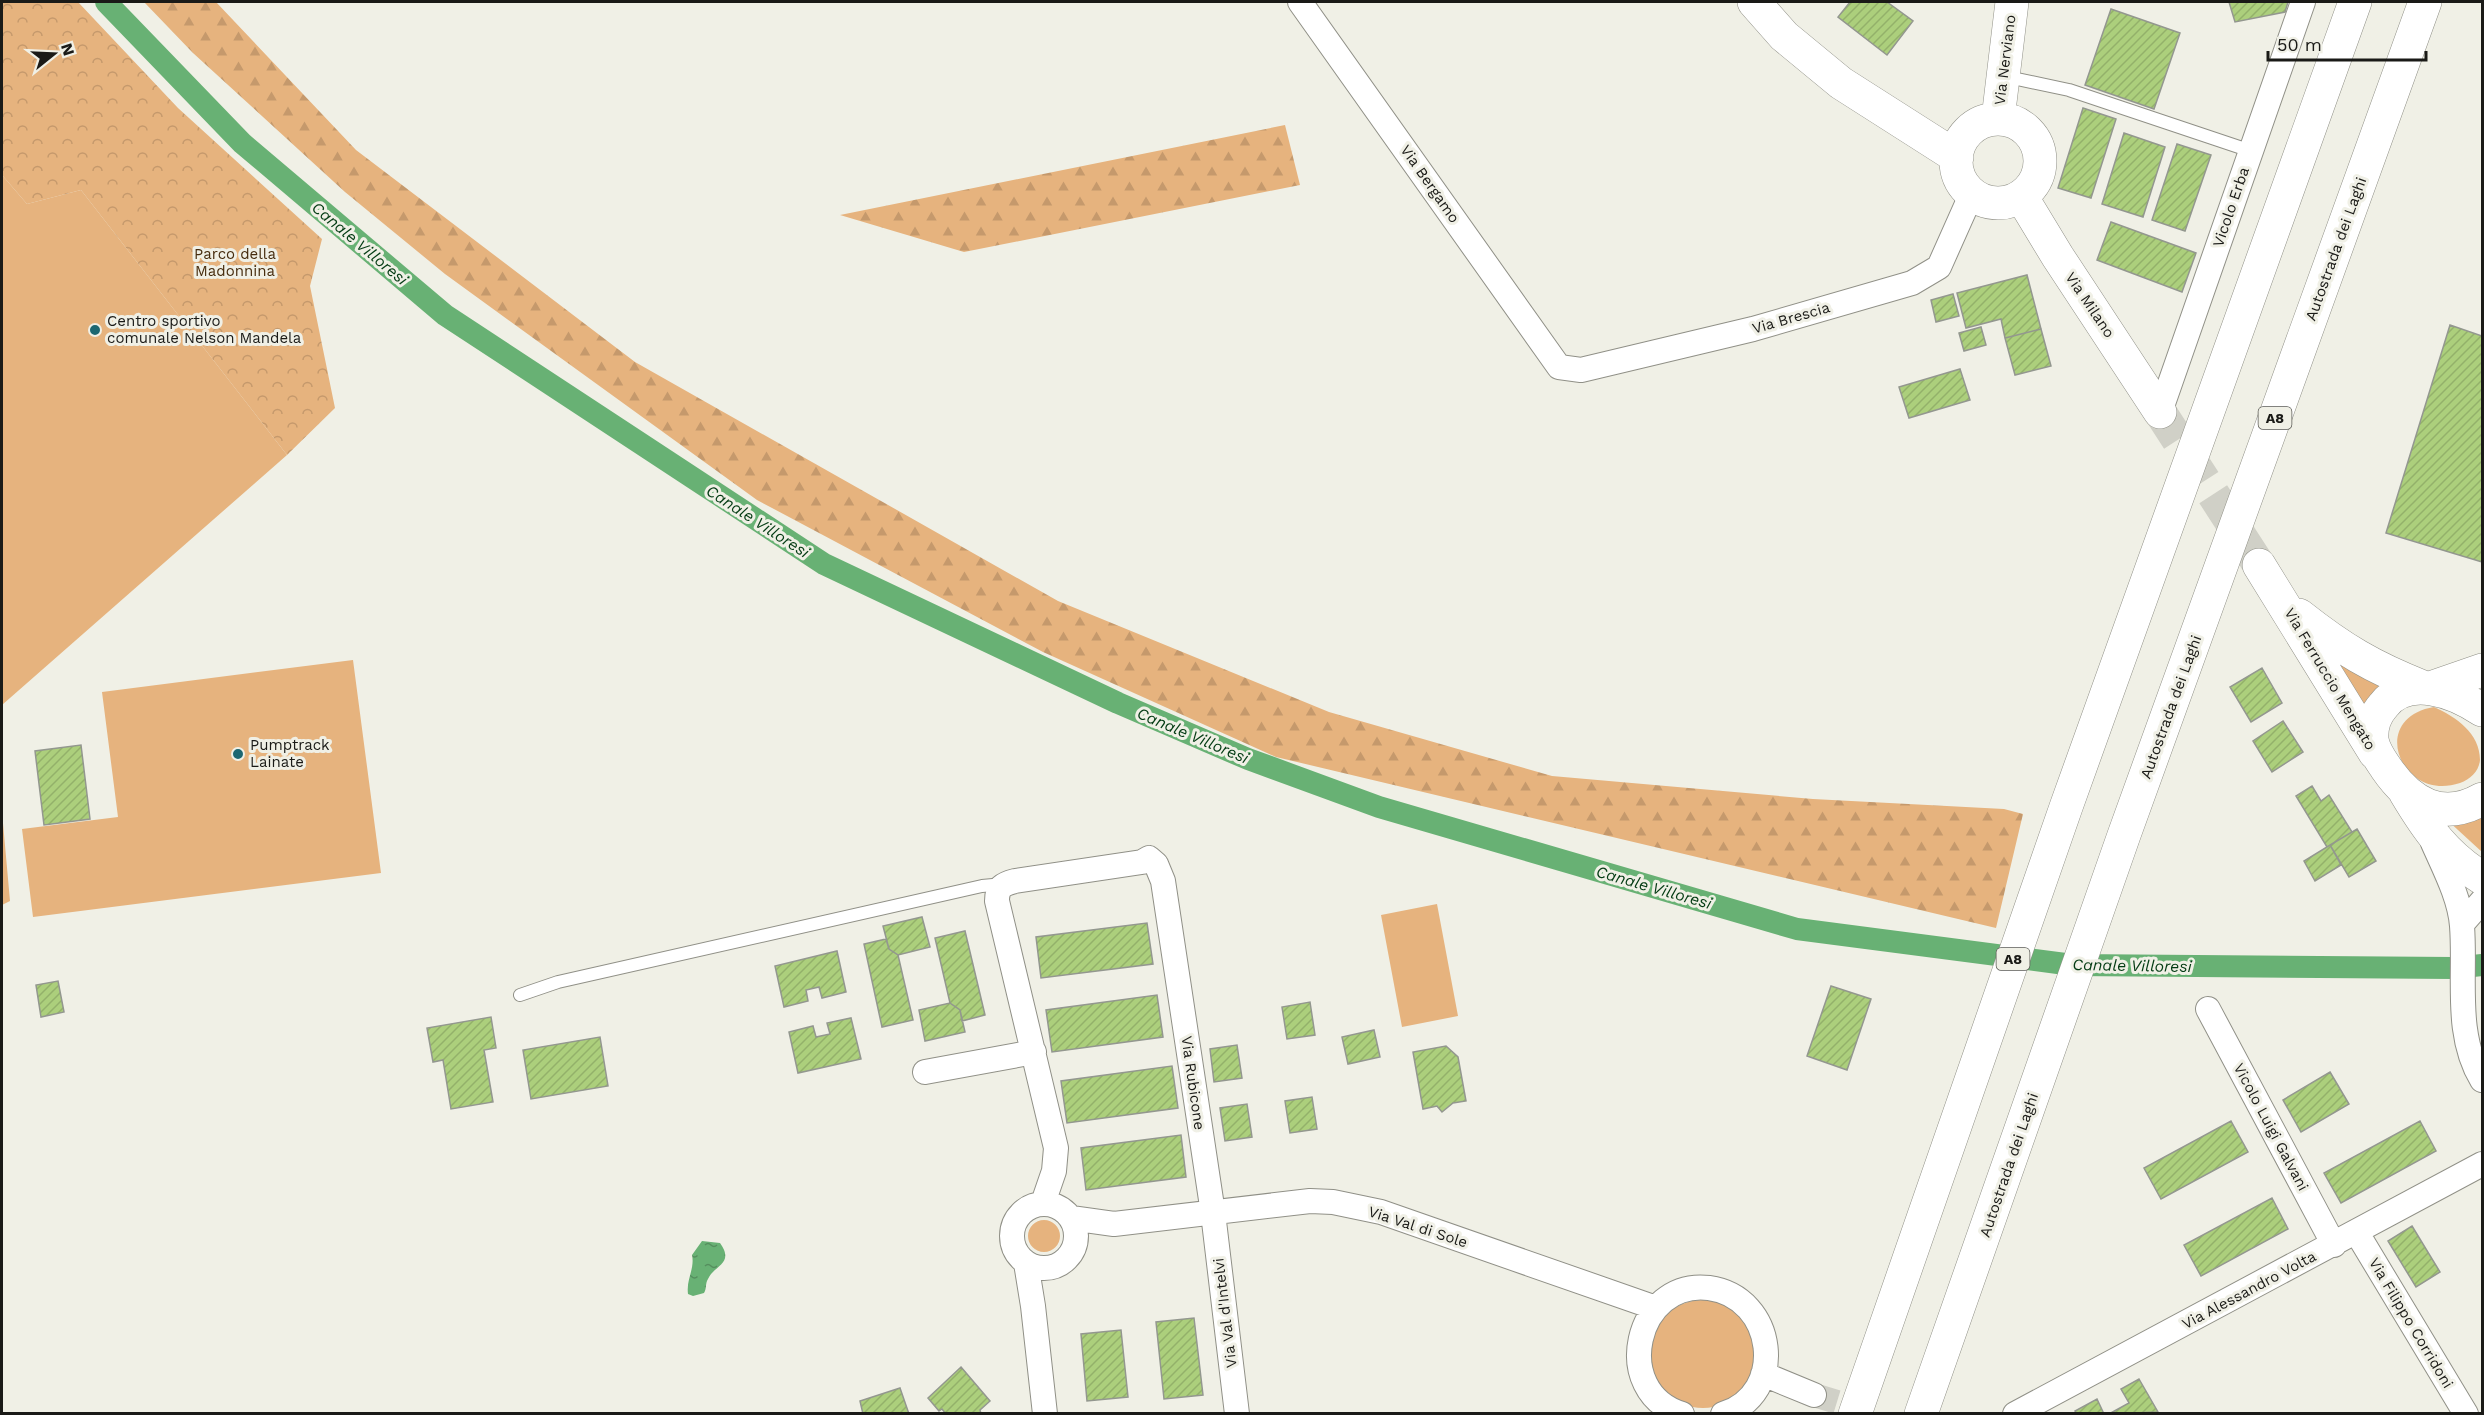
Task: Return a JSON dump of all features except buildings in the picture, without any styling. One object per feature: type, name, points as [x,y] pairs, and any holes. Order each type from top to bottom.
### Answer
[{"type":"main road","points":[[1754,2],[1784,36],[1841,83],[1957,157]]},
{"type":"main road","name":"Via Nerviano","points":[[1998,119],[2012,2]]},
{"type":"main road","name":"A8","points":[[1855,1413],[2066,807],[2355,2]]},
{"type":"main road","name":"Autostrada dei Laghi","points":[[1921,1413],[2124,835],[2425,2]]},
{"type":"main road","points":[[1998,119],[2021,126],[2036,143],[2040,167],[2030,188],[2021,196],[2012,200],[1991,202],[1972,193],[1963,183],[1958,171],[1957,157],[1959,145],[1975,126],[1998,119]]},
{"type":"main road","name":"Via Milano","points":[[2021,196],[2058,257],[2160,412]]},
{"type":"main road","name":"Via Ferruccio Mengato","points":[[2259,565],[2376,755],[2405,792]]},
{"type":"main road","name":"Via Ferruccio Mengato","points":[[2284,603],[2350,653],[2374,667],[2482,710]]},
{"type":"main road","points":[[2376,755],[2373,730],[2379,711],[2395,694],[2408,689],[2426,688],[2482,670]]},
{"type":"main road","points":[[2405,792],[2429,807],[2442,810],[2470,807],[2482,799]]},
{"type":"main road","points":[[2405,792],[2427,830],[2461,863],[2482,878]]},
{"type":"street","name":"Via Bergamo","points":[[1300,2],[1559,368]]},
{"type":"street","name":"Vicolo Erba","points":[[2160,412],[2302,2]]},
{"type":"street","name":"Via Brescia","points":[[1559,368],[1581,370],[1604,365],[1753,329],[1912,283],[1939,267],[1972,193]]},
{"type":"street","points":[[2427,830],[2444,869],[2462,924],[2472,1062],[2482,1080]]},
{"type":"street","name":"Via Rubicone","points":[[1010,883],[1142,862],[1149,858],[1156,864],[1163,881],[1213,1213]]},
{"type":"street","points":[[1010,883],[998,890],[997,901],[1056,1148],[1054,1171],[1064,1218],[1074,1248],[1064,1262],[1037,1266],[1013,1248],[1012,1227],[1024,1210],[1064,1218],[1114,1224],[1213,1213]]},
{"type":"street","points":[[2462,924],[2482,901]]},
{"type":"street","name":"Vicolo Luigi Galvani","points":[[2208,1010],[2334,1245]]},
{"type":"street","points":[[925,1072],[1034,1052]]},
{"type":"street","name":"Via Alessandro Volta","points":[[2015,1413],[2334,1245],[2482,1164]]},
{"type":"street","name":"Via Val di Sole","points":[[1213,1213],[1310,1201],[1382,1212],[1616,1295],[1650,1317]]},
{"type":"street","name":"Via Val d'Intelvi","points":[[1213,1213],[1237,1413]]},
{"type":"street","name":"Via Filippo Corridoni","points":[[2356,1233],[2466,1413]]},
{"type":"street","points":[[1037,1266],[1033,1306],[1045,1413]]},
{"type":"street","points":[[1682,1413],[1663,1404],[1651,1392],[1643,1376],[1639,1360],[1639,1342],[1650,1317],[1672,1296],[1690,1289],[1709,1288],[1727,1293],[1744,1303],[1757,1318],[1765,1335],[1767,1355],[1764,1374],[1756,1390],[1744,1402],[1727,1413]]},
{"type":"street","points":[[1764,1374],[1814,1395]]},
{"type":"lane","points":[[2002,76],[2069,90],[2251,151]]},
{"type":"lane","points":[[520,995],[558,982],[972,888],[1010,883]]},
{"type":"green space","name":"Parco della Madonnina","points":[[2,2],[78,2],[178,108],[322,239],[310,286],[335,408],[287,455],[81,190],[27,204],[2,175]]},
{"type":"green space","points":[[144,2],[216,2],[356,150],[635,362],[1058,601],[1329,712],[1552,776],[1813,799],[2004,809],[2023,814],[1996,928],[1276,757],[1043,652],[757,500],[445,274],[345,192],[193,53]]},
{"type":"green space","points":[[1285,125],[1300,185],[964,252],[840,215]]},
{"type":"green space","name":"Centro sportivo comunale Nelson Mandela","points":[[2,175],[27,204],[81,190],[287,455],[2,705]]},
{"type":"green space","points":[[2327,653],[2391,685],[2367,716]]},
{"type":"green space","name":"Pumptrack Lainate","points":[[353,660],[381,873],[33,917],[22,829],[118,817],[102,692]]},
{"type":"green space","points":[[2434,707],[2465,727],[2479,750],[2480,760],[2476,771],[2460,783],[2439,786],[2422,781],[2408,771],[2400,757],[2397,741],[2402,726],[2413,714]]},
{"type":"green space","points":[[2482,809],[2482,852],[2446,819]]},
{"type":"green space","points":[[2,812],[10,901],[2,905]]},
{"type":"green space","points":[[1437,904],[1458,1016],[1402,1027],[1381,915]]},
{"type":"green space","points":[[1044,1220],[1055,1225],[1060,1236],[1055,1247],[1044,1252],[1033,1247],[1028,1236],[1033,1225]]},
{"type":"green space","points":[[1703,1300],[1724,1304],[1741,1316],[1753,1333],[1757,1354],[1753,1375],[1741,1392],[1724,1404],[1703,1408],[1682,1404],[1665,1392],[1653,1375],[1649,1354],[1653,1333],[1665,1316],[1682,1304]]},
{"type":"water","points":[[702,1241],[720,1243],[725,1256],[722,1264],[708,1279],[704,1293],[693,1296],[688,1294],[692,1255]]},
{"type":"waterway","name":"Canale Villoresi","points":[[106,2],[242,143],[445,315],[824,564],[1118,703],[1248,759],[1379,807],[1797,929],[2073,965],[2453,968],[2482,965]]},
{"type":"tunnel","points":[[2160,412],[2259,565]]},
{"type":"tunnel","points":[[1814,1395],[1876,1414]]},
{"type":"place","name":"Centro sportivo comunale Nelson Mandela","points":[[95,330]]},
{"type":"place","name":"Pumptrack Lainate","points":[[238,754]]}]
